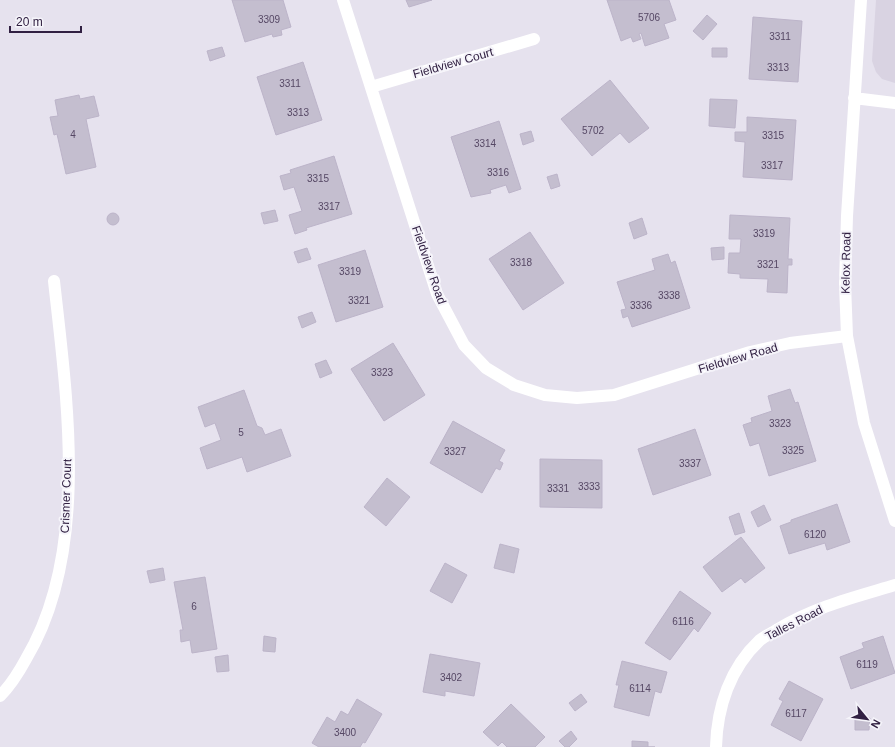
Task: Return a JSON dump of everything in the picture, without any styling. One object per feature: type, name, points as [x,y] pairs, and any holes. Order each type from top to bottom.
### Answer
[{"type":"street","name":"Fieldview Road","points":[[343,0],[437,294],[464,345],[486,368],[514,385],[545,395],[571,398],[614,395],[750,352],[790,343],[847,336]]},
{"type":"street","name":"Kelox Road","points":[[861,0],[847,216],[845,284],[847,336],[864,423],[895,521]]},
{"type":"street","name":"Fieldview Court","points":[[371,86],[534,39]]},
{"type":"street","points":[[854,98],[895,103]]},
{"type":"street","name":"Crismer Court","points":[[0,696],[21,668],[40,637],[51,606],[61,568],[67,520],[67,404],[54,281]]},
{"type":"street","name":"Talles Road","points":[[716,747],[721,703],[735,669],[761,640],[788,623],[818,609],[895,585]]},
{"type":"shaded area","points":[[876,0],[895,0],[895,83],[882,79],[876,72],[872,61]]},
{"type":"building","points":[[232,0],[283,0],[291,27],[281,30],[282,35],[273,37],[272,34],[245,42]]},
{"type":"building","points":[[406,0],[432,0],[409,7]]},
{"type":"building","points":[[607,0],[669,0],[676,20],[664,24],[669,38],[645,46],[641,33],[639,34],[641,39],[633,42],[631,37],[621,41]]},
{"type":"building","points":[[707,15],[717,24],[703,40],[693,31]]},
{"type":"building","points":[[753,17],[802,21],[798,82],[749,79]]},
{"type":"building","points":[[222,47],[225,56],[210,61],[207,51]]},
{"type":"building","points":[[712,48],[727,48],[727,57],[712,57]]},
{"type":"building","points":[[303,62],[322,120],[276,135],[257,77]]},
{"type":"building","points":[[610,80],[649,128],[629,143],[620,133],[592,156],[561,119]]},
{"type":"building","points":[[79,95],[80,99],[94,96],[99,116],[86,119],[96,167],[66,174],[57,134],[54,135],[50,117],[58,116],[55,100]]},
{"type":"building","points":[[710,99],[737,100],[735,128],[709,126]]},
{"type":"building","points":[[747,117],[796,120],[792,180],[743,177],[745,142],[735,141],[735,132],[747,132]]},
{"type":"building","points":[[499,121],[521,189],[509,193],[506,185],[490,190],[491,193],[471,197],[451,137]]},
{"type":"building","points":[[531,131],[534,141],[523,145],[520,134]]},
{"type":"building","points":[[334,156],[352,214],[306,228],[307,230],[295,234],[289,215],[302,211],[294,187],[284,190],[280,176],[291,173],[290,170]]},
{"type":"building","points":[[557,174],[560,186],[551,189],[547,177]]},
{"type":"building","points":[[275,210],[278,221],[264,224],[261,213]]},
{"type":"building","points":[[111,213],[115,213],[119,219],[115,225],[111,225],[107,221],[107,217]]},
{"type":"building","points":[[730,215],[790,218],[788,259],[792,259],[792,265],[788,265],[787,293],[767,292],[768,279],[740,278],[740,274],[728,273],[729,253],[740,253],[741,239],[729,239]]},
{"type":"building","points":[[642,218],[647,234],[634,239],[629,223]]},
{"type":"building","points":[[530,232],[564,283],[523,310],[489,259]]},
{"type":"building","points":[[724,247],[724,259],[712,260],[711,248]]},
{"type":"building","points":[[307,248],[311,259],[298,263],[294,252]]},
{"type":"building","points":[[365,250],[383,307],[336,322],[318,265]]},
{"type":"building","points":[[668,254],[671,263],[675,261],[690,308],[632,327],[628,316],[623,318],[621,310],[626,309],[617,282],[655,270],[652,259]]},
{"type":"building","points":[[312,312],[316,322],[302,328],[298,317]]},
{"type":"building","points":[[393,343],[425,395],[384,421],[351,369]]},
{"type":"building","points":[[326,360],[332,373],[320,378],[315,364]]},
{"type":"building","points":[[790,389],[795,403],[798,402],[816,461],[769,476],[759,443],[750,446],[743,425],[752,422],[751,418],[772,411],[768,396]]},
{"type":"building","points":[[244,390],[257,426],[262,428],[265,435],[281,429],[291,456],[247,472],[242,457],[207,469],[200,448],[221,440],[215,423],[205,427],[198,407]]},
{"type":"building","points":[[453,421],[505,450],[499,461],[503,463],[500,470],[496,468],[482,493],[430,463]]},
{"type":"building","points":[[695,429],[711,475],[653,495],[638,449]]},
{"type":"building","points":[[540,459],[602,460],[602,508],[540,507]]},
{"type":"building","points":[[387,478],[410,497],[386,526],[364,507]]},
{"type":"building","points":[[837,504],[850,542],[827,550],[825,543],[789,554],[780,526],[791,522],[791,520]]},
{"type":"building","points":[[764,505],[771,520],[758,527],[751,512]]},
{"type":"building","points":[[739,513],[745,532],[735,535],[729,517]]},
{"type":"building","points":[[741,537],[765,568],[745,583],[741,578],[722,592],[703,567]]},
{"type":"building","points":[[500,544],[519,549],[514,573],[494,568]]},
{"type":"building","points":[[445,563],[467,575],[452,603],[430,591]]},
{"type":"building","points":[[163,568],[165,580],[150,583],[147,571]]},
{"type":"building","points":[[205,577],[217,649],[192,653],[190,640],[181,642],[180,630],[183,630],[174,582]]},
{"type":"building","points":[[680,591],[711,613],[698,632],[694,628],[670,660],[645,643]]},
{"type":"building","points":[[264,636],[276,638],[275,652],[263,651]]},
{"type":"building","points":[[883,636],[895,673],[851,689],[840,657],[864,648],[862,643]]},
{"type":"building","points":[[430,654],[480,663],[474,696],[445,691],[445,696],[423,692]]},
{"type":"building","points":[[228,655],[229,671],[217,672],[215,657]]},
{"type":"building","points":[[622,661],[667,672],[661,693],[655,691],[649,716],[614,707],[619,685],[616,685]]},
{"type":"building","points":[[789,681],[823,699],[801,741],[771,725],[783,701],[779,699]]},
{"type":"building","points":[[581,694],[587,702],[575,711],[569,703]]},
{"type":"building","points":[[357,699],[382,714],[365,743],[363,742],[360,747],[319,747],[312,743],[327,717],[335,722],[341,711],[348,715]]},
{"type":"building","points":[[511,704],[545,737],[535,747],[507,747],[502,742],[498,746],[483,732]]},
{"type":"building","points":[[855,718],[870,718],[869,730],[855,730]]},
{"type":"building","points":[[571,731],[577,739],[569,747],[565,747],[559,741]]},
{"type":"building","points":[[632,741],[648,742],[648,747],[632,747]]}]
